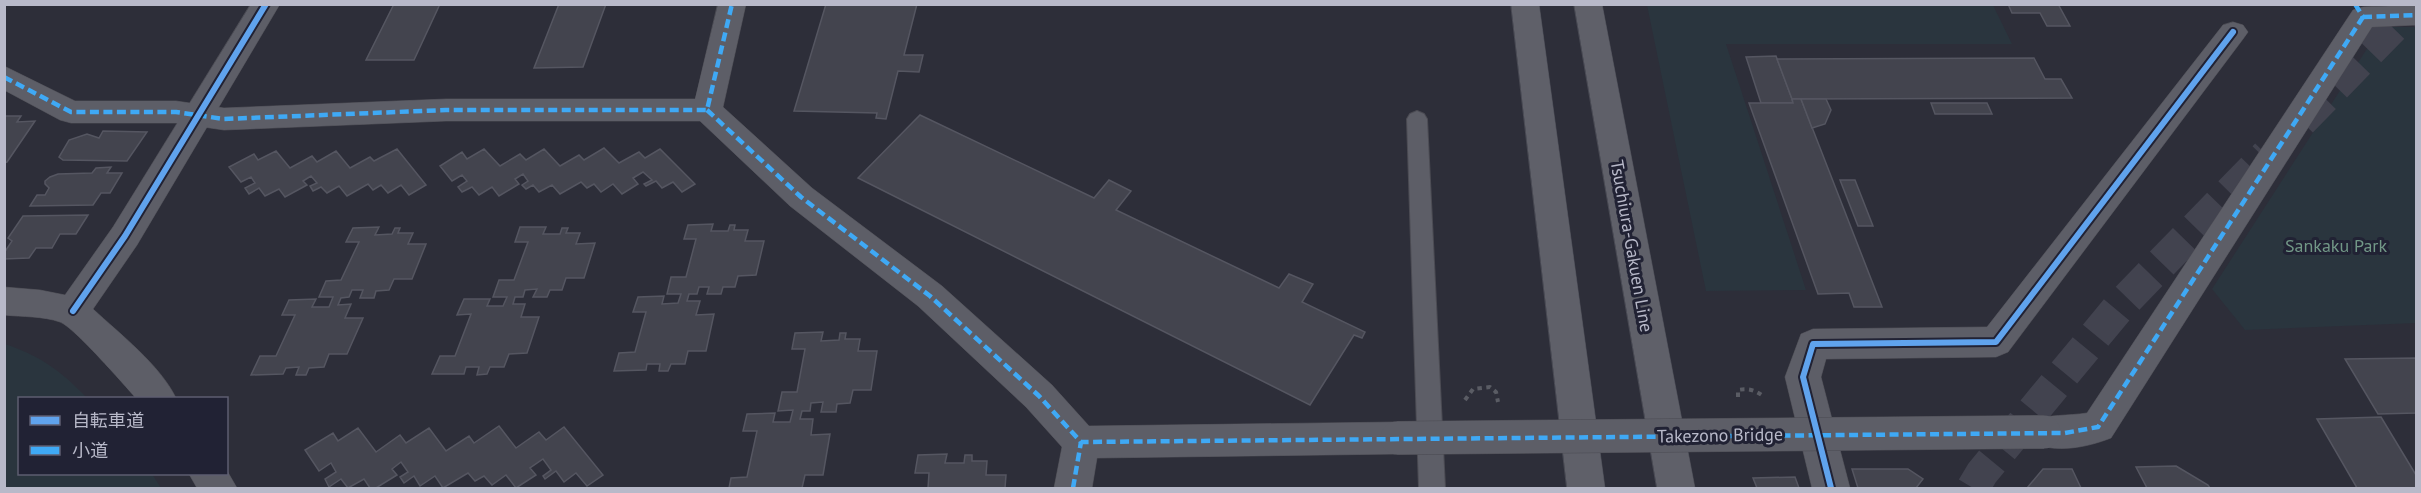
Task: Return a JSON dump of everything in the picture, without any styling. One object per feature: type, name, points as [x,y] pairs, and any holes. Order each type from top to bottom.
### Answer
[{"type":"main road","points":[[1525,4],[1586,489]]},
{"type":"main road","name":"Tsuchiura-Gakuen Line","points":[[1588,4],[1676,489]]},
{"type":"street","points":[[73,311],[112,257],[266,4]]},
{"type":"street","points":[[706,110],[732,4]]},
{"type":"street","points":[[2359,10],[2416,15]]},
{"type":"street","name":"Takezono Bridge","points":[[1081,442],[2065,433],[2098,427],[2359,10]]},
{"type":"street","points":[[1831,489],[1803,377],[1813,344],[1996,342],[2233,32]]},
{"type":"street","points":[[4,77],[71,112],[176,112],[224,119],[446,110],[706,110],[801,197],[930,296],[1039,396],[1081,442],[1073,489]]},
{"type":"street","points":[[4,301],[40,304],[73,311],[135,372],[156,397]]},
{"type":"street","points":[[209,475],[218,489]]},
{"type":"lane","points":[[1417,119],[1432,489]]},
{"type":"green space","points":[[1647,5],[1993,5],[2012,44],[1726,44],[1806,290],[1706,291]]},
{"type":"green space","name":"Sankaku Park","points":[[2381,27],[2416,27],[2416,323],[2245,330],[2212,289]]},
{"type":"green space","points":[[5,344],[50,365],[86,397],[18,397],[18,475],[153,475],[161,488],[5,488]]},
{"type":"building","points":[[394,4],[440,4],[414,60],[366,60]]},
{"type":"building","points":[[559,4],[606,4],[583,67],[534,68]]},
{"type":"building","points":[[826,4],[917,4],[904,55],[923,55],[919,72],[898,71],[886,119],[876,118],[877,113],[794,111]]},
{"type":"building","points":[[2008,4],[2058,4],[2070,26],[2047,26],[2040,13],[2012,13]]},
{"type":"building","points":[[1776,56],[1793,103],[1761,103],[1746,57]]},
{"type":"building","points":[[2034,58],[2045,79],[2061,79],[2072,98],[1792,99],[1777,59]]},
{"type":"building","points":[[1792,99],[1801,99],[1882,307],[1854,307],[1849,293],[1818,294],[1749,103],[1793,103]]},
{"type":"building","points":[[1801,99],[1826,99],[1831,110],[1825,124],[1812,128]]},
{"type":"building","points":[[1931,103],[1987,103],[1992,114],[1935,114]]},
{"type":"building","points":[[920,115],[1094,198],[1109,180],[1131,191],[1116,210],[1279,288],[1289,274],[1313,284],[1302,302],[1365,332],[1362,338],[1354,335],[1310,405],[858,178]]},
{"type":"building","points":[[4,116],[21,116],[17,122],[35,121],[7,162],[4,163]]},
{"type":"building","points":[[103,131],[147,132],[127,161],[63,160],[59,157],[69,140],[87,134],[99,138]]},
{"type":"building","points":[[604,148],[619,163],[639,152],[645,158],[660,149],[695,184],[682,192],[673,182],[662,188],[656,181],[646,186],[644,184],[652,180],[643,172],[633,178],[638,184],[622,194],[613,184],[601,192],[594,184],[587,188],[581,182],[560,194],[552,185],[539,192],[533,185],[526,189],[522,185],[528,181],[523,174],[515,179],[519,184],[499,196],[492,187],[479,195],[472,187],[462,192],[458,187],[467,181],[462,175],[452,181],[440,166],[462,152],[467,159],[484,149],[500,166],[520,154],[526,160],[544,149],[560,166],[579,155],[584,160]]},
{"type":"building","points":[[397,149],[426,185],[409,195],[401,185],[388,193],[381,185],[373,190],[368,184],[347,196],[339,186],[327,193],[321,187],[313,191],[310,186],[317,183],[311,176],[303,181],[307,185],[285,197],[279,189],[265,196],[259,188],[249,194],[245,188],[255,183],[251,177],[241,182],[229,167],[254,154],[258,160],[276,151],[290,168],[312,156],[317,162],[336,151],[350,168],[370,157],[374,161]]},
{"type":"building","points":[[111,167],[107,173],[122,173],[110,193],[101,193],[93,205],[30,206],[37,195],[45,195],[49,188],[45,181],[50,177],[58,174],[92,173],[96,168]]},
{"type":"building","points":[[1840,180],[1855,180],[1873,226],[1858,226]]},
{"type":"building","points":[[88,215],[76,234],[60,234],[52,248],[36,248],[29,258],[4,259],[4,253],[12,241],[8,238],[23,216]]},
{"type":"building","points":[[713,224],[711,231],[728,231],[730,225],[735,225],[734,230],[748,230],[745,241],[764,241],[756,275],[738,276],[735,287],[723,287],[721,294],[707,294],[709,287],[699,287],[697,294],[689,294],[687,301],[700,301],[696,315],[714,314],[706,351],[688,351],[685,364],[671,364],[668,371],[659,371],[660,364],[647,364],[646,370],[614,371],[619,353],[635,352],[646,312],[633,312],[638,297],[664,296],[662,304],[678,303],[681,294],[667,294],[671,277],[686,277],[696,239],[684,239],[688,225]]},
{"type":"building","points":[[379,227],[375,235],[392,234],[395,228],[400,228],[398,233],[413,233],[408,244],[426,244],[412,279],[394,279],[389,290],[376,291],[374,298],[360,298],[363,290],[352,290],[349,297],[341,298],[338,305],[351,304],[345,318],[363,318],[347,354],[329,354],[324,367],[309,368],[306,375],[296,375],[299,367],[286,368],[283,374],[251,375],[260,356],[276,356],[295,315],[282,315],[289,300],[316,299],[312,307],[329,307],[333,297],[319,297],[326,281],[341,280],[359,242],[346,242],[353,228]]},
{"type":"building","points":[[520,227],[546,227],[543,234],[560,234],[562,228],[568,228],[566,233],[580,233],[576,244],[595,243],[584,278],[566,278],[562,290],[550,290],[547,297],[533,297],[537,289],[525,290],[523,297],[515,297],[513,304],[525,304],[521,317],[539,317],[527,353],[509,354],[504,367],[490,367],[487,374],[477,375],[479,367],[466,367],[464,374],[432,374],[440,356],[455,356],[471,314],[457,315],[464,299],[490,299],[487,306],[503,306],[507,297],[493,297],[499,280],[514,280],[528,242],[515,242]]},
{"type":"building","points":[[823,332],[821,341],[839,340],[840,333],[846,333],[845,339],[860,339],[858,351],[877,351],[871,390],[853,390],[850,403],[837,404],[836,412],[821,412],[823,402],[811,403],[810,411],[802,411],[800,419],[813,419],[811,435],[830,434],[823,475],[805,475],[802,488],[729,488],[731,478],[747,477],[757,431],[743,431],[747,414],[775,413],[773,422],[790,422],[793,410],[778,411],[782,392],[797,392],[805,349],[792,349],[795,333]]},
{"type":"building","points":[[2416,358],[2416,413],[2378,414],[2345,359]]},
{"type":"building","points":[[2381,417],[2416,475],[2416,488],[2357,488],[2317,419]]},
{"type":"building","points":[[499,426],[516,448],[539,432],[546,440],[564,427],[603,475],[587,486],[576,473],[564,482],[556,471],[545,479],[543,476],[551,470],[543,459],[530,468],[536,475],[516,488],[506,475],[492,485],[484,476],[475,481],[468,473],[443,488],[435,476],[420,486],[414,476],[404,483],[400,477],[408,472],[401,462],[392,469],[397,475],[376,488],[370,488],[364,479],[348,488],[341,479],[329,487],[325,479],[336,472],[331,463],[319,471],[305,450],[333,433],[338,441],[358,428],[376,452],[400,435],[406,443],[429,428],[446,451],[469,436],[474,443]]},
{"type":"building","points":[[947,454],[945,463],[964,463],[965,455],[972,455],[972,461],[987,461],[986,475],[1006,475],[1005,488],[928,488],[929,473],[915,473],[918,455]]},
{"type":"building","points":[[2176,466],[2210,488],[2147,488],[2136,467]]},
{"type":"building","points":[[1852,469],[1908,469],[1923,479],[1916,488],[1858,488]]},
{"type":"building","points":[[2043,469],[2072,469],[2081,488],[2027,488]]},
{"type":"building","points":[[1795,477],[1799,488],[1757,488],[1753,478]]},
{"type":"tunnel","points":[[2301,121],[2415,4]]},
{"type":"tunnel","points":[[1973,488],[1982,473],[2119,307],[2267,155]]},
{"type":"marked path","points":[[4,77],[71,112],[176,112],[224,119],[446,110],[707,110],[732,4]]},
{"type":"marked path","points":[[2355,4],[2363,17]]},
{"type":"marked path","points":[[2363,17],[2416,15]]},
{"type":"marked path","points":[[707,110],[801,197],[930,296],[1039,396],[1081,442],[2065,433],[2098,427],[2363,17]]},
{"type":"marked path","points":[[1073,488],[1081,442]]},
{"type":"cycle path","points":[[73,311],[125,236],[266,4]]},
{"type":"cycle path","points":[[1831,488],[1803,377],[1813,344],[1996,342],[2233,32]]}]
